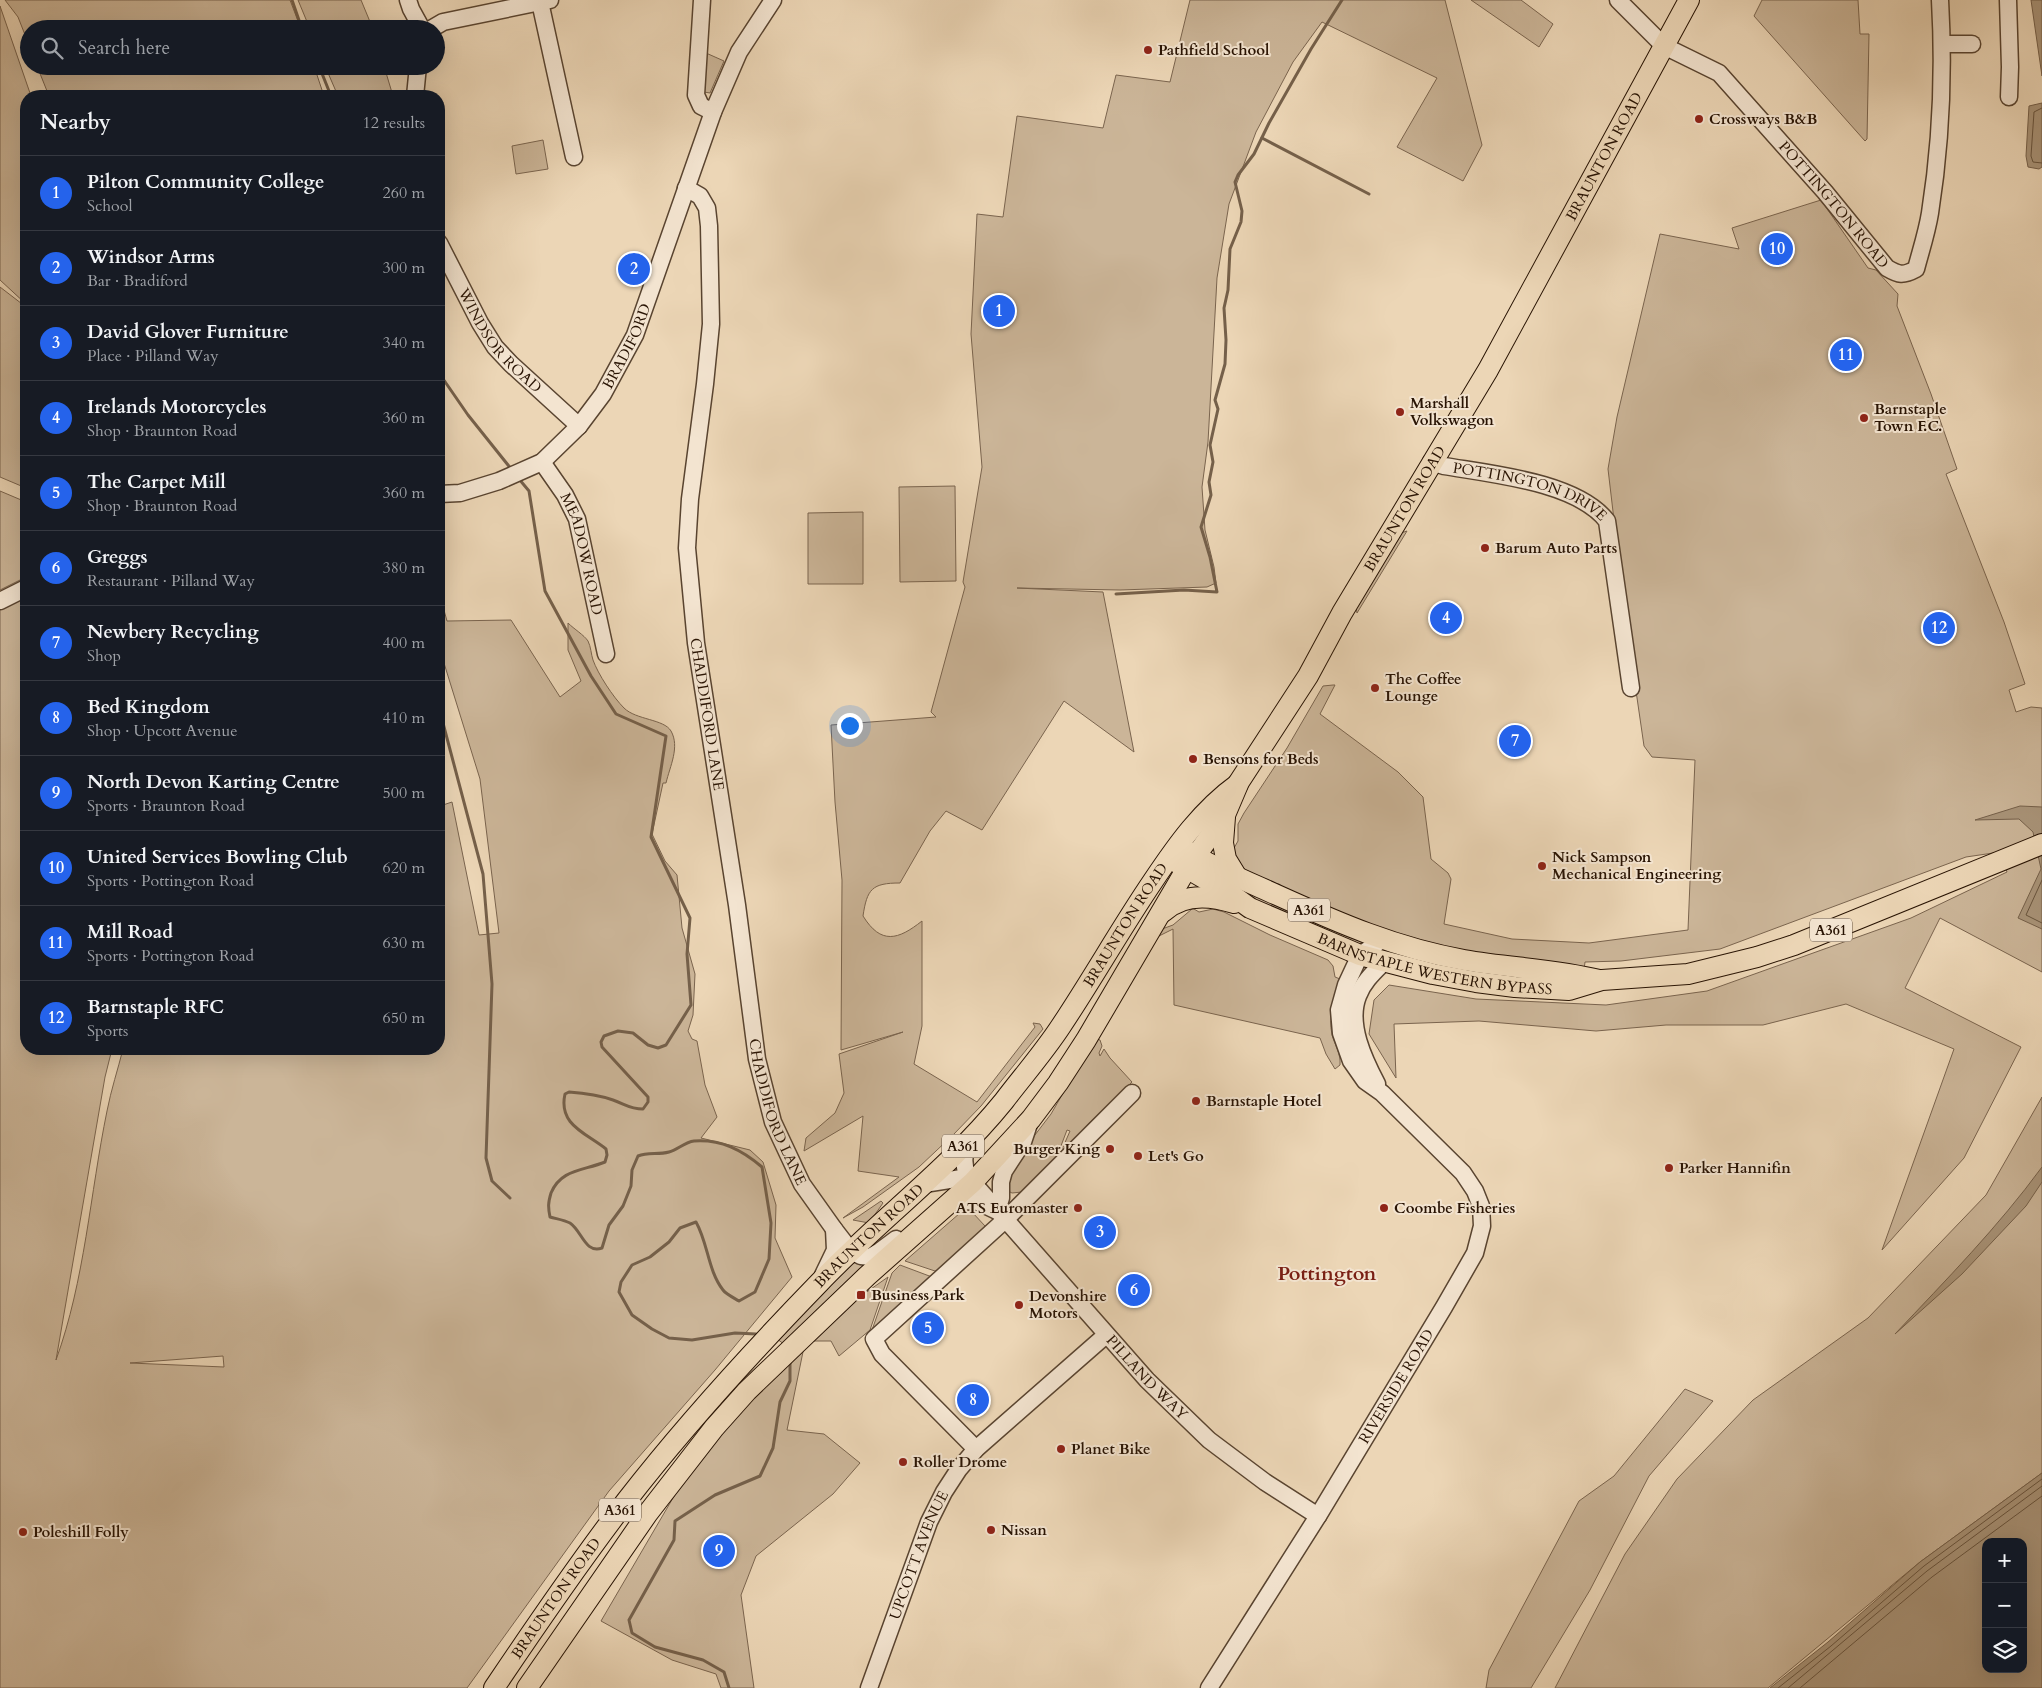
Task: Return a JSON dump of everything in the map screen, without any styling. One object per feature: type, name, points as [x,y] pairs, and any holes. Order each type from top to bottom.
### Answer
[{"type":"main road","name":"BRAUNTON ROAD","points":[[527,1688],[643,1521],[714,1428],[783,1354],[867,1276],[952,1202],[970,1180],[1031,1119],[1058,1083],[1086,1040],[1156,918],[1225,815],[1239,782],[1308,676],[1342,614],[1488,370],[1689,0]]},
{"type":"main road","name":"BRAUNTON ROAD","points":[[494,1688],[560,1590],[658,1461],[761,1344],[820,1281],[924,1184],[970,1139],[1002,1103],[1060,1027],[1172,851],[1217,799],[1239,782]]},
{"type":"main road","points":[[1225,815],[1223,843],[1226,859],[1237,877]]},
{"type":"main road","name":"BARNSTAPLE WESTERN BYPASS","points":[[1172,851],[1192,863],[1250,908],[1360,955],[1476,982],[1515,987],[1569,990],[1602,980],[1688,974],[1757,956],[1794,944],[2042,844]]},
{"type":"main road","name":"BARNSTAPLE WESTERN BYPASS","points":[[1192,863],[1237,877],[1345,926],[1382,940],[1464,960],[1569,972],[1602,980]]},
{"type":"main road","name":"A361","points":[[1156,918],[1166,908],[1195,896],[1210,896],[1250,908]]},
{"type":"street","points":[[408,0],[417,20]]},
{"type":"street","points":[[702,0],[696,94],[702,106],[713,112]]},
{"type":"street","name":"BRADIFORD","points":[[445,494],[460,493],[510,478],[535,465],[578,426],[603,394],[626,354],[655,280],[713,112],[739,52],[773,0]]},
{"type":"street","points":[[1618,0],[1664,46]]},
{"type":"street","points":[[1940,0],[1942,44],[1972,44]]},
{"type":"street","points":[[2008,0],[2009,97]]},
{"type":"street","points":[[445,21],[515,3],[545,1],[574,157]]},
{"type":"street","name":"POTTINGTON ROAD","points":[[1664,46],[1719,73],[1825,192],[1887,268],[1898,275],[1906,274],[1916,268],[1930,215],[1940,98],[1942,44]]},
{"type":"street","points":[[416,90],[417,75]]},
{"type":"street","name":"CHADDIFORD LANE","points":[[686,188],[704,201],[709,226],[711,324],[687,527],[687,548],[696,643],[738,905],[756,1050],[763,1089],[773,1122],[802,1184],[851,1251]]},
{"type":"street","name":"WINDSOR ROAD","points":[[445,255],[476,316],[495,347],[578,426]]},
{"type":"street","name":"POTTINGTON DRIVE","points":[[1432,462],[1444,466],[1545,485],[1575,497],[1601,513],[1607,521],[1631,688]]},
{"type":"street","name":"MEADOW ROAD","points":[[535,465],[565,495],[577,519],[606,654]]},
{"type":"street","points":[[0,601],[20,591]]},
{"type":"street","name":"RIVERSIDE ROAD","points":[[1209,1688],[1318,1516],[1475,1253],[1482,1226],[1480,1206],[1475,1191],[1463,1174],[1382,1093],[1365,1080],[1351,1061],[1341,1033],[1339,1010],[1346,984],[1360,955],[1382,940]]},
{"type":"street","name":"RIVERSIDE ROAD","points":[[1382,1093],[1367,1064],[1357,1037],[1355,1019],[1357,996],[1368,979],[1384,962]]},
{"type":"street","points":[[976,1450],[882,1354],[874,1339],[1001,1215],[1132,1093]]},
{"type":"street","points":[[1001,1215],[1004,1171],[1023,1142],[1031,1119]]},
{"type":"street","points":[[924,1184],[970,1180],[964,1162],[965,1151],[970,1139]]},
{"type":"street","name":"PILLAND WAY","points":[[970,1180],[1147,1380],[1209,1440],[1265,1482],[1318,1516]]},
{"type":"street","name":"PILLAND WAY","points":[[952,1202],[976,1201],[1001,1215]]},
{"type":"street","points":[[851,1251],[861,1256],[870,1256],[880,1251],[915,1223],[931,1220]]},
{"type":"street","points":[[820,1281],[835,1250],[834,1229],[850,1235],[869,1235]]},
{"type":"street","name":"UPCOTT AVENUE","points":[[869,1688],[930,1522],[944,1492],[959,1469],[976,1450],[1106,1335]]},
{"type":"shaded area","points":[[5,0],[290,0],[298,20],[20,20],[20,22]]},
{"type":"shaded area","points":[[298,0],[361,0],[369,20],[306,20]]},
{"type":"shaded area","points":[[1190,0],[1445,0],[1482,145],[1463,181],[1397,147],[1437,78],[1322,22],[1293,62],[1256,132],[1229,204],[1217,278],[1208,442],[1202,487],[1205,530],[1216,583],[1207,587],[1120,590],[1017,588],[1103,592],[1134,752],[1064,701],[982,830],[946,811],[930,831],[900,883],[877,886],[872,889],[867,899],[863,916],[876,932],[883,935],[898,935],[922,921],[922,1026],[914,1064],[977,1102],[1035,1027],[1033,1023],[1040,1024],[1043,1029],[981,1106],[953,1135],[919,1167],[863,1207],[843,1218],[899,1177],[858,1171],[863,1116],[804,1151],[806,1138],[835,1113],[844,1093],[839,1054],[903,1032],[841,1050],[842,880],[831,725],[936,717],[931,712],[965,587],[963,582],[982,467],[971,334],[977,214],[1003,217],[1017,116],[1103,128],[1116,75],[1170,82]]},
{"type":"shaded area","points":[[1471,0],[1521,0],[1553,24],[1539,47]]},
{"type":"shaded area","points":[[1762,0],[1858,0],[1860,34],[1869,34],[1867,139],[1865,141],[1754,16]]},
{"type":"shaded area","points":[[0,6],[20,64],[20,75],[24,75],[29,90],[20,90],[20,298],[0,280]]},
{"type":"shaded area","points":[[706,53],[724,61],[710,93],[704,92]]},
{"type":"shaded area","points":[[41,75],[317,75],[322,90],[47,90]]},
{"type":"shaded area","points":[[329,75],[387,75],[391,90],[335,90]]},
{"type":"shaded area","points":[[543,140],[548,169],[516,174],[512,146]]},
{"type":"shaded area","points":[[1821,200],[1868,268],[1876,270],[1898,294],[1897,306],[1931,394],[1957,469],[1946,474],[2004,622],[2025,684],[2009,690],[2016,712],[2031,707],[2042,708],[2042,972],[1940,918],[1905,988],[2021,1047],[1964,1158],[1882,1250],[1954,1049],[1846,1004],[1763,1025],[1666,1025],[1596,1031],[1479,1021],[1394,1024],[1396,1078],[1369,1034],[1374,1000],[1389,985],[1476,999],[1606,1005],[1707,991],[1911,918],[2007,872],[2000,852],[1966,857],[1720,949],[1621,961],[1585,962],[1584,970],[1419,944],[1254,880],[1232,859],[1234,848],[1238,841],[1238,824],[1244,813],[1287,748],[1323,686],[1335,685],[1320,714],[1398,772],[1423,797],[1431,859],[1448,873],[1451,879],[1444,924],[1512,939],[1589,943],[1688,930],[1695,760],[1652,757],[1644,746],[1626,622],[1608,469],[1617,417],[1660,234],[1739,249],[1732,228]]},
{"type":"shaded area","points":[[0,287],[20,302],[20,485],[0,477]]},
{"type":"shaded area","points":[[955,486],[956,581],[900,582],[899,487]]},
{"type":"shaded area","points":[[0,491],[20,499],[20,580],[0,590]]},
{"type":"shaded area","points":[[863,512],[863,584],[808,584],[808,513]]},
{"type":"shaded area","points":[[1407,531],[1357,613],[1356,607],[1398,534]]},
{"type":"shaded area","points":[[20,597],[20,1055],[110,1055],[105,1077],[56,1360],[74,1299],[107,1111],[121,1055],[445,1055],[445,804],[452,802],[479,935],[499,933],[480,779],[445,666],[445,614],[447,621],[511,620],[560,697],[581,681],[568,650],[568,623],[588,641],[598,672],[624,708],[635,715],[662,724],[671,731],[675,743],[673,757],[666,783],[663,783],[652,834],[665,861],[677,875],[682,928],[695,974],[693,1015],[688,1031],[692,1039],[697,1041],[705,1085],[717,1117],[701,1138],[750,1150],[763,1162],[776,1205],[775,1238],[792,1277],[715,1370],[609,1491],[467,1688],[0,1688],[0,608]],"holes":[[[223,1356],[224,1367],[130,1363]]]},
{"type":"shaded area","points":[[1242,889],[1308,920],[1363,942],[1358,944],[1240,893]]},
{"type":"shaded area","points":[[1192,909],[1199,912],[1213,909],[1224,912],[1270,935],[1328,960],[1333,966],[1335,977],[1340,979],[1331,1014],[1331,1028],[1339,1053],[1340,1065],[1335,1069],[1326,1054],[1320,1038],[1174,1005],[1173,929],[1155,938],[1162,929],[1173,925]]},
{"type":"shaded area","points":[[1095,1038],[1100,1040],[1102,1046],[1099,1053],[1100,1056],[1104,1049],[1132,1082],[1060,1154],[1070,1131],[1067,1130],[1056,1159],[1022,1192],[1012,1193],[1008,1191],[1012,1165],[1051,1114]]},
{"type":"shaded area","points":[[2042,1097],[2042,1473],[1920,1562],[1768,1688],[1555,1688],[1625,1554],[1677,1479],[1753,1400],[1868,1318],[1986,1195]]},
{"type":"shaded area","points":[[881,1201],[883,1203],[869,1223],[853,1220]]},
{"type":"shaded area","points":[[972,1212],[985,1226],[984,1230],[942,1270],[935,1271],[905,1261],[960,1213]]},
{"type":"shaded area","points":[[850,1260],[869,1263],[785,1345],[776,1338]]},
{"type":"shaded area","points":[[900,1265],[932,1277],[872,1330],[892,1273]]},
{"type":"shaded area","points":[[888,1277],[870,1330],[839,1356],[831,1341],[813,1341],[834,1315]]},
{"type":"shaded area","points":[[805,1342],[787,1430],[824,1434],[860,1463],[833,1494],[756,1556],[741,1595],[754,1688],[721,1688],[716,1674],[672,1660],[601,1621],[680,1486],[750,1398]]},
{"type":"shaded area","points":[[1685,1389],[1713,1401],[1649,1476],[1590,1590],[1531,1688],[1486,1688],[1489,1670],[1579,1501],[1614,1476]]},
{"type":"water","points":[[2031,0],[2042,0],[2042,76]]},
{"type":"water","points":[[2042,103],[2042,167],[2039,169],[2028,167],[2026,156],[2029,106]]},
{"type":"water","points":[[2020,806],[2042,807],[2042,929],[2018,918],[2041,869],[2033,832],[2019,819],[1975,820]]},
{"type":"water","points":[[2042,1167],[2042,1182],[2026,1206],[1962,1274],[1895,1334],[1990,1232]]},
{"type":"water","points":[[2042,1473],[2042,1688],[1770,1688],[1828,1642],[1920,1562]]},
{"type":"waterway","points":[[292,0],[299,20]]},
{"type":"waterway","points":[[1116,594],[1184,590],[1217,592],[1210,557],[1201,527],[1211,495],[1209,482],[1213,462],[1210,445],[1218,409],[1215,400],[1225,364],[1224,308],[1228,290],[1230,249],[1241,222],[1242,211],[1235,182],[1254,154],[1269,123],[1311,49],[1342,0]]},
{"type":"waterway","points":[[323,75],[329,90]]},
{"type":"waterway","points":[[1262,138],[1369,194]]},
{"type":"waterway","points":[[445,382],[468,415],[512,470]]},
{"type":"waterway","points":[[519,479],[529,491],[545,591],[591,676],[616,714],[666,736],[651,837],[690,918],[687,954],[691,1005],[666,1045],[658,1048],[648,1045],[633,1033],[618,1031],[604,1036],[601,1042],[602,1047],[648,1097],[648,1102],[643,1109],[638,1109],[597,1096],[569,1092],[565,1094],[564,1105],[570,1121],[582,1133],[606,1149],[607,1155],[605,1162],[567,1175],[555,1185],[550,1196],[550,1217],[570,1223],[592,1248],[602,1248],[609,1225],[623,1206],[631,1186],[632,1170],[638,1156],[669,1152],[694,1141],[722,1144],[747,1155],[762,1167],[771,1223],[769,1259],[755,1292],[739,1301],[723,1290],[714,1274],[696,1222],[680,1228],[669,1242],[650,1257],[632,1265],[621,1282],[619,1292],[632,1315],[669,1338],[692,1340],[735,1333],[756,1334]]},
{"type":"waterway","points":[[445,731],[483,874],[492,984],[486,1158],[492,1181],[510,1198]]},
{"type":"waterway","points":[[729,1688],[724,1672],[703,1660],[655,1647],[632,1633],[629,1620],[674,1540],[675,1521],[715,1495],[760,1476],[773,1448],[780,1402],[790,1381],[790,1362]]},
{"type":"place","name":"Pathfield School","points":[[1148,50]]},
{"type":"place","name":"Crossways B&B","points":[[1699,119]]},
{"type":"place","name":"United Services Bowling Club","points":[[1777,249]]},
{"type":"place","name":"Windsor Arms","points":[[634,269]]},
{"type":"place","name":"Pilton Community College","points":[[999,311]]},
{"type":"place","name":"Mill Road","points":[[1846,355]]},
{"type":"place","name":"Marshall Volkswagon","points":[[1400,412]]},
{"type":"place","name":"Barnstaple Town F.C.","points":[[1864,418]]},
{"type":"place","name":"Barum Auto Parts","points":[[1485,548]]},
{"type":"place","name":"Irelands Motorcycles","points":[[1446,618]]},
{"type":"place","name":"Barnstaple RFC","points":[[1939,628]]},
{"type":"place","name":"The Coffee Lounge","points":[[1375,688]]},
{"type":"place","name":"Newbery Recycling","points":[[1515,741]]},
{"type":"place","name":"Bensons for Beds","points":[[1193,759]]},
{"type":"place","name":"Nick Sampson Mechanical Engineering","points":[[1542,866]]},
{"type":"place","name":"Barnstaple Hotel","points":[[1196,1101]]},
{"type":"place","name":"Burger King","points":[[1110,1149]]},
{"type":"place","name":"Let's Go","points":[[1138,1156]]},
{"type":"place","name":"Parker Hannifin","points":[[1669,1168]]},
{"type":"place","name":"ATS Euromaster","points":[[1078,1208]]},
{"type":"place","name":"Coombe Fisheries","points":[[1384,1208]]},
{"type":"place","name":"David Glover Furniture","points":[[1100,1232]]},
{"type":"place","name":"Greggs","points":[[1134,1290]]},
{"type":"place","name":"Business Park","points":[[861,1295]]},
{"type":"place","name":"Devonshire Motors","points":[[1019,1305]]},
{"type":"place","name":"The Carpet Mill","points":[[928,1328]]},
{"type":"place","name":"Bed Kingdom","points":[[973,1400]]},
{"type":"place","name":"Planet Bike","points":[[1061,1449]]},
{"type":"place","name":"Roller Drome","points":[[903,1462]]},
{"type":"place","name":"Nissan","points":[[991,1530]]},
{"type":"place","name":"Poleshill Folly","points":[[23,1532]]},
{"type":"place","name":"North Devon Karting Centre","points":[[719,1551]]},
{"type":"district","name":"Pottington","points":[[1327,1273]]}]
